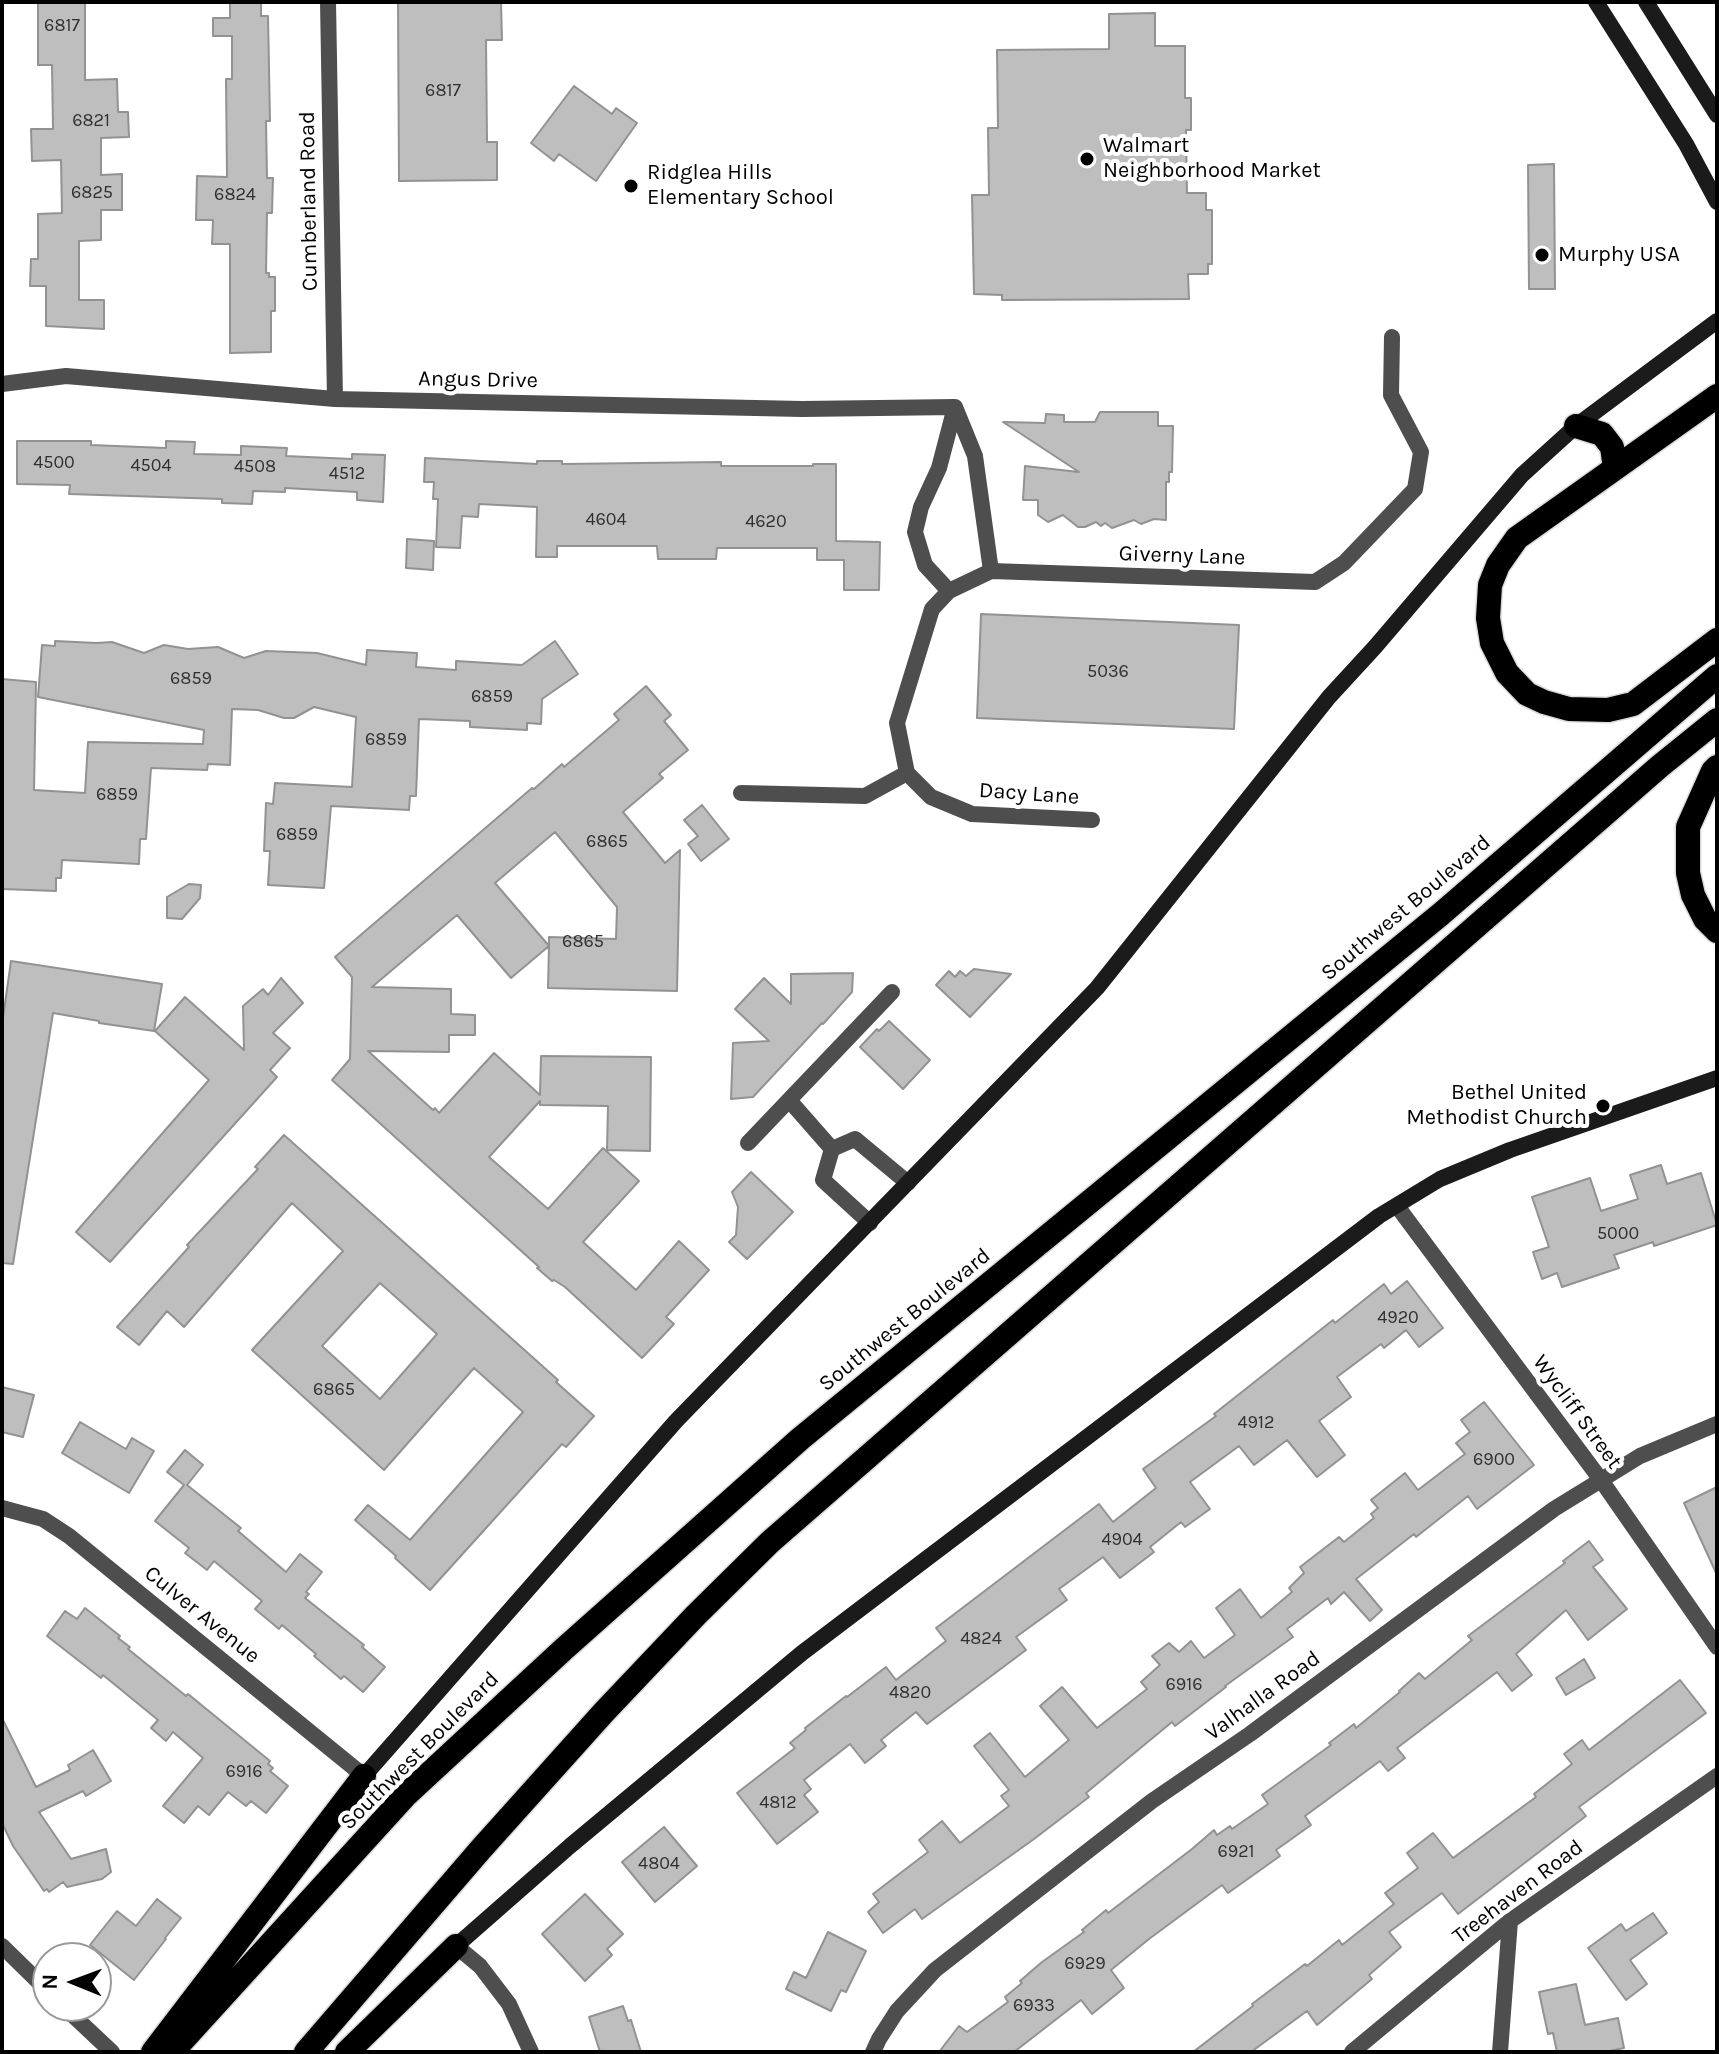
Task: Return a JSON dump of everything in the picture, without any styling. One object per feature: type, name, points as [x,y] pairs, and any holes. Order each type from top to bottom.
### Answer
[{"type":"highway","points":[[1717,396],[1517,538],[1498,565],[1490,585],[1488,618],[1492,643],[1507,673],[1527,694],[1569,709],[1608,710],[1633,704],[1717,640]]},
{"type":"highway","points":[[1576,426],[1602,434],[1612,447],[1615,468]]},
{"type":"highway","name":"Southwest Boulevard","points":[[172,2052],[406,1795],[565,1648],[800,1439],[1441,914],[1717,676]]},
{"type":"highway","points":[[306,2052],[583,1735],[770,1542],[1660,766],[1717,720]]},
{"type":"highway","points":[[1717,767],[1688,827],[1688,873],[1693,895],[1705,919],[1717,931]]},
{"type":"highway","points":[[153,2052],[364,1776]]},
{"type":"highway","points":[[347,2052],[456,1946]]},
{"type":"main road","points":[[1596,2],[1686,144],[1717,202]]},
{"type":"main road","points":[[1646,2],[1717,115]]},
{"type":"main road","name":"Southwest Boulevard","points":[[364,1776],[676,1421],[1097,988],[1329,697],[1522,475],[1576,426],[1717,321]]},
{"type":"main road","points":[[456,1946],[580,1837],[802,1653],[1379,1216],[1440,1179],[1510,1150],[1717,1078]]},
{"type":"street","name":"Cumberland Road","points":[[328,2],[335,399]]},
{"type":"street","name":"Giverny Lane","points":[[949,591],[991,571],[1315,582],[1344,563],[1415,489],[1421,452],[1391,395],[1392,337]]},
{"type":"street","name":"Angus Drive","points":[[2,384],[66,376],[335,399],[802,409],[955,407]]},
{"type":"street","points":[[955,407],[975,456],[991,571]]},
{"type":"street","points":[[741,793],[865,796],[907,773],[897,723],[932,609],[949,591],[925,565],[915,532],[921,507],[939,468],[955,407]]},
{"type":"street","name":"Dacy Lane","points":[[907,773],[931,797],[972,814],[1092,820]]},
{"type":"street","points":[[748,1143],[892,992]]},
{"type":"street","points":[[789,1100],[832,1149]]},
{"type":"street","points":[[832,1149],[855,1139],[908,1183]]},
{"type":"street","points":[[832,1149],[823,1180],[870,1223]]},
{"type":"street","name":"Wycliff Street","points":[[1397,1206],[1601,1480],[1717,1647]]},
{"type":"street","name":"Valhalla Road","points":[[873,2052],[897,2011],[935,1970],[1152,1801],[1250,1734],[1554,1509],[1640,1456],[1717,1424]]},
{"type":"street","name":"Culver Avenue","points":[[2,1508],[43,1519],[69,1536],[364,1776]]},
{"type":"street","name":"Treehaven Road","points":[[1352,2052],[1510,1921],[1717,1776]]},
{"type":"street","points":[[1500,2052],[1510,1921]]},
{"type":"street","points":[[2,1946],[32,1975]]},
{"type":"street","points":[[456,1946],[480,1966],[509,2004],[531,2052]]},
{"type":"street","points":[[80,2022],[112,2052]]},
{"type":"building","points":[[38,2],[85,2],[85,80],[117,79],[118,112],[128,112],[129,137],[101,138],[101,175],[122,174],[122,210],[101,210],[101,240],[79,241],[79,300],[104,300],[104,329],[46,326],[46,286],[30,286],[31,259],[38,259],[38,214],[62,213],[61,160],[32,161],[31,129],[53,129],[52,65],[38,65]]},
{"type":"building","points":[[230,2],[261,2],[261,16],[268,16],[270,121],[266,121],[267,178],[273,178],[272,213],[267,213],[266,273],[269,277],[275,277],[271,352],[230,353],[230,244],[212,244],[213,220],[196,220],[197,176],[227,177],[226,79],[232,79],[232,36],[213,36],[213,18],[230,18]]},
{"type":"building","points":[[398,2],[501,2],[502,40],[486,40],[487,142],[497,142],[497,180],[399,181]]},
{"type":"building","name":"Walmart Neighborhood Market","points":[[1155,13],[1155,46],[1185,46],[1185,98],[1191,98],[1191,130],[1186,130],[1187,193],[1206,193],[1206,210],[1212,210],[1212,264],[1208,264],[1208,274],[1188,274],[1189,299],[1002,300],[1002,295],[974,294],[972,195],[989,195],[988,128],[998,128],[997,50],[1109,49],[1109,14]]},
{"type":"building","points":[[574,86],[612,114],[616,108],[637,123],[596,181],[559,154],[554,161],[531,143]]},
{"type":"building","name":"Murphy USA","points":[[1554,164],[1555,289],[1529,289],[1528,165]]},
{"type":"building","points":[[1100,412],[1158,412],[1158,426],[1173,426],[1172,472],[1169,472],[1169,482],[1166,482],[1166,520],[1154,519],[1141,524],[1134,520],[1112,528],[1096,522],[1078,527],[1063,515],[1048,522],[1038,515],[1038,500],[1023,500],[1025,466],[1079,472],[1003,422],[1045,423],[1046,414],[1064,415],[1064,422],[1095,422]]},
{"type":"building","points":[[17,441],[91,441],[91,445],[166,448],[166,441],[195,442],[194,454],[241,455],[241,446],[287,448],[286,456],[352,459],[352,454],[385,455],[383,502],[357,500],[357,492],[285,488],[285,492],[253,491],[252,504],[222,503],[222,499],[69,494],[70,485],[17,484]]},
{"type":"building","points":[[425,458],[537,464],[537,461],[562,461],[562,464],[721,462],[721,466],[836,464],[836,541],[880,542],[879,590],[844,590],[844,560],[817,560],[817,548],[717,548],[716,559],[658,559],[657,546],[557,546],[557,557],[536,557],[537,507],[479,504],[478,517],[462,516],[460,548],[436,547],[438,499],[433,499],[434,482],[424,482]]},
{"type":"building","points":[[407,539],[434,541],[433,570],[406,568]]},
{"type":"building","points":[[981,614],[1239,625],[1234,729],[977,718]]},
{"type":"building","points":[[55,641],[112,642],[144,653],[164,645],[188,649],[218,647],[244,658],[266,651],[317,653],[366,665],[367,650],[417,653],[416,667],[456,670],[456,661],[522,665],[555,641],[578,674],[542,699],[541,724],[527,723],[527,730],[470,727],[470,721],[419,719],[416,796],[410,796],[409,810],[331,806],[324,888],[268,885],[270,851],[264,851],[266,803],[273,804],[275,783],[352,787],[356,717],[314,707],[294,718],[258,710],[232,709],[230,765],[208,764],[207,770],[151,768],[146,839],[140,839],[139,864],[62,860],[61,878],[56,878],[56,891],[2,889],[2,679],[36,682],[34,790],[85,793],[88,742],[203,744],[204,730],[38,697],[42,645],[55,646]]},
{"type":"building","points":[[646,686],[671,715],[664,721],[688,750],[659,774],[663,778],[623,812],[665,863],[680,850],[677,991],[548,988],[549,946],[511,978],[457,915],[372,987],[451,989],[451,1014],[475,1015],[475,1035],[449,1035],[449,1052],[368,1051],[439,1113],[494,1053],[540,1095],[541,1056],[651,1057],[650,1151],[607,1150],[608,1106],[540,1105],[540,1101],[489,1157],[548,1209],[603,1148],[639,1181],[583,1242],[636,1290],[679,1241],[709,1270],[666,1317],[674,1324],[642,1358],[565,1287],[537,1268],[332,1080],[350,1059],[352,977],[335,957],[532,788],[562,764],[564,767],[619,720],[614,714]],"holes":[[[555,832],[617,907],[616,939],[549,937],[549,946],[495,883]]]},
{"type":"building","points":[[702,805],[729,839],[701,861],[688,844],[698,836],[684,820]]},
{"type":"building","points":[[189,884],[201,885],[200,898],[182,919],[167,918],[167,897]]},
{"type":"building","points":[[11,961],[162,984],[154,1031],[53,1013],[13,1264],[2,1263],[2,1025]]},
{"type":"building","points":[[974,969],[1011,974],[970,1017],[936,985],[949,971],[955,977],[960,971],[966,976]]},
{"type":"building","points":[[853,973],[852,992],[753,1097],[731,1099],[733,1043],[769,1041],[735,1009],[764,978],[791,1004],[791,974]]},
{"type":"building","points":[[281,978],[303,1003],[273,1033],[290,1048],[270,1070],[277,1077],[110,1262],[76,1232],[209,1080],[155,1031],[185,997],[244,1050],[243,1006],[263,989],[268,995]]},
{"type":"building","points":[[889,1021],[930,1060],[903,1089],[860,1047]]},
{"type":"building","points":[[284,1135],[558,1380],[556,1382],[594,1416],[566,1447],[562,1444],[430,1590],[355,1520],[368,1505],[410,1540],[523,1412],[474,1368],[384,1470],[252,1350],[343,1251],[292,1203],[184,1327],[167,1311],[139,1345],[117,1327],[258,1169],[255,1167]],"holes":[[[380,1283],[437,1334],[380,1399],[322,1346]]]},
{"type":"building","points":[[1661,1165],[1667,1184],[1701,1173],[1717,1225],[1654,1246],[1653,1242],[1614,1255],[1619,1268],[1562,1287],[1557,1273],[1542,1279],[1533,1252],[1549,1247],[1532,1197],[1590,1178],[1601,1211],[1638,1199],[1630,1175]]},
{"type":"building","points":[[751,1172],[793,1212],[747,1259],[729,1242],[736,1235],[738,1207],[732,1192]]},
{"type":"building","points":[[1407,1281],[1443,1328],[1419,1347],[1406,1330],[1384,1348],[1381,1344],[1337,1377],[1351,1397],[1319,1421],[1345,1455],[1317,1477],[1287,1440],[1254,1465],[1239,1446],[1190,1482],[1210,1509],[1185,1527],[1181,1522],[1150,1547],[1154,1552],[1120,1578],[1103,1557],[1059,1589],[1067,1600],[1016,1637],[1026,1650],[927,1724],[916,1712],[881,1740],[886,1746],[865,1763],[850,1744],[804,1780],[811,1789],[804,1795],[818,1812],[777,1844],[737,1793],[795,1748],[790,1743],[805,1728],[886,1667],[896,1680],[946,1641],[936,1628],[1099,1504],[1113,1522],[1156,1488],[1143,1469],[1216,1416],[1214,1414],[1333,1320],[1335,1323],[1384,1284],[1391,1294]]},
{"type":"building","points":[[2,1387],[34,1395],[23,1437],[2,1432]]},
{"type":"building","points":[[1484,1402],[1534,1465],[1477,1509],[1468,1496],[1356,1579],[1382,1610],[1370,1621],[1344,1592],[1331,1604],[1328,1598],[1287,1629],[1293,1637],[1175,1726],[1172,1722],[1086,1793],[1089,1797],[1034,1839],[922,1919],[915,1909],[883,1933],[868,1912],[879,1902],[873,1894],[928,1852],[919,1840],[942,1821],[960,1843],[1009,1806],[1001,1796],[1009,1790],[974,1746],[990,1733],[1025,1777],[1069,1740],[1040,1706],[1062,1687],[1097,1728],[1147,1689],[1141,1682],[1160,1665],[1152,1656],[1169,1643],[1179,1652],[1191,1641],[1204,1658],[1235,1635],[1216,1608],[1240,1589],[1261,1618],[1292,1592],[1289,1588],[1304,1573],[1300,1567],[1339,1537],[1344,1542],[1374,1518],[1371,1514],[1378,1508],[1371,1500],[1405,1473],[1418,1490],[1465,1454],[1456,1443],[1470,1432],[1461,1420]]},
{"type":"building","points":[[80,1422],[126,1449],[132,1438],[154,1451],[129,1493],[62,1453]]},
{"type":"building","points":[[185,1450],[203,1465],[187,1485],[241,1528],[238,1531],[286,1572],[300,1554],[322,1572],[306,1592],[309,1594],[305,1598],[364,1645],[362,1647],[385,1667],[363,1692],[344,1676],[341,1679],[282,1625],[279,1629],[255,1609],[262,1601],[214,1561],[207,1570],[185,1553],[189,1548],[155,1521],[184,1485],[167,1472]]},
{"type":"building","points":[[1717,1487],[1717,1575],[1684,1503]]},
{"type":"building","points":[[1589,1541],[1603,1560],[1593,1567],[1627,1609],[1588,1640],[1566,1610],[1516,1654],[1532,1675],[1512,1691],[1497,1672],[1397,1748],[1405,1758],[1388,1771],[1380,1761],[1305,1816],[1311,1825],[1276,1850],[1280,1856],[1228,1893],[1222,1885],[1111,1970],[1124,1988],[1092,2014],[1081,2000],[1014,2052],[939,2052],[959,2026],[967,2032],[1008,2002],[1005,1997],[1022,1983],[1020,1981],[1084,1932],[1082,1930],[1106,1910],[1108,1913],[1214,1830],[1217,1835],[1230,1826],[1232,1829],[1268,1804],[1262,1795],[1331,1745],[1329,1743],[1354,1724],[1356,1728],[1419,1673],[1425,1679],[1472,1640],[1468,1636],[1565,1563],[1563,1561]]},
{"type":"building","points":[[85,1608],[120,1636],[118,1638],[130,1647],[128,1649],[270,1761],[268,1764],[273,1768],[270,1771],[288,1786],[266,1813],[251,1801],[246,1806],[228,1792],[209,1815],[198,1806],[184,1823],[163,1806],[203,1758],[173,1732],[166,1741],[151,1728],[158,1720],[103,1675],[101,1678],[47,1636],[65,1611],[77,1619]]},
{"type":"building","points":[[1584,1659],[1595,1678],[1566,1695],[1556,1678]]},
{"type":"building","points":[[1680,1680],[1706,1713],[1579,1807],[1586,1816],[1458,1914],[1442,1893],[1389,1932],[1401,1947],[1369,1975],[1372,1979],[1317,2025],[1307,2011],[1251,2052],[1193,2052],[1305,1964],[1307,1966],[1339,1940],[1342,1945],[1394,1904],[1385,1893],[1418,1868],[1407,1853],[1433,1833],[1453,1858],[1536,1797],[1534,1794],[1572,1764],[1564,1754],[1582,1740],[1589,1750]]},
{"type":"building","points":[[2,1718],[36,1787],[70,1770],[68,1765],[93,1750],[111,1781],[86,1796],[83,1791],[39,1812],[71,1859],[106,1849],[111,1872],[102,1879],[67,1887],[63,1882],[49,1892],[47,1889],[44,1891],[13,1846],[2,1823]]},
{"type":"building","points":[[664,1827],[697,1866],[655,1902],[622,1862]]},
{"type":"building","points":[[585,1894],[623,1934],[607,1949],[612,1955],[585,1981],[542,1934]]},
{"type":"building","points":[[157,1899],[181,1918],[134,1980],[112,1962],[112,1942],[92,1942],[117,1911],[136,1926]]},
{"type":"building","points":[[1653,1913],[1667,1933],[1630,1960],[1647,1984],[1626,2000],[1588,1948],[1621,1924],[1626,1931]]},
{"type":"building","points":[[828,1932],[866,1951],[846,1992],[841,1990],[831,2011],[786,1989],[794,1972],[806,1978]]},
{"type":"building","points":[[1576,1984],[1585,2025],[1618,2018],[1624,2048],[1605,2052],[1557,2052],[1553,2033],[1548,2034],[1539,1992]]},
{"type":"building","points":[[623,2006],[641,2052],[600,2052],[589,2017]]},
{"type":"place","name":"Walmart Neighborhood Market","points":[[1087,159]]},
{"type":"place","name":"Ridglea Hills Elementary School","points":[[631,186]]},
{"type":"place","name":"Murphy USA","points":[[1542,255]]},
{"type":"place","name":"Bethel United Methodist Church","points":[[1603,1106]]}]
